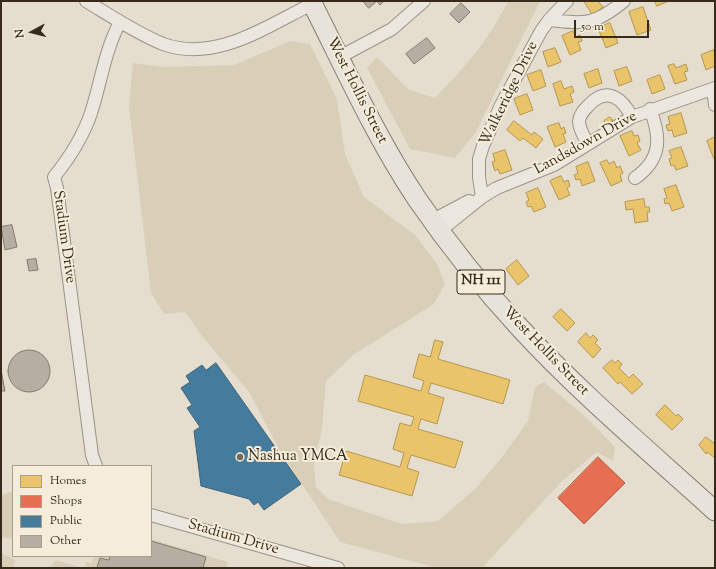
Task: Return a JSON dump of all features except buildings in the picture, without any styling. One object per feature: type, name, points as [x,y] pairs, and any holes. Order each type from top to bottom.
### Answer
[{"type":"main road","name":"West Hollis Street","points":[[312,2],[338,58],[396,166],[437,225],[495,299],[545,354],[715,510]]},
{"type":"street","points":[[86,1],[120,22],[170,46],[189,48],[209,48],[230,43],[245,37],[312,2]]},
{"type":"street","points":[[338,58],[392,29],[424,1]]},
{"type":"street","name":"Walkeridge Drive","points":[[482,197],[479,178],[479,159],[483,146],[501,105],[548,20],[567,1]]},
{"type":"street","points":[[548,20],[591,22],[609,14],[624,1]]},
{"type":"street","name":"Stadium Drive","points":[[96,465],[92,455],[57,188],[54,177],[68,159],[82,134],[91,112],[109,46],[120,22]]},
{"type":"street","points":[[714,88],[715,105]]},
{"type":"street","name":"Landsdown Drive","points":[[437,225],[469,201],[482,197],[497,188],[544,171],[632,117],[650,109],[714,88]]},
{"type":"street","points":[[588,144],[581,131],[579,120],[584,111],[596,99],[608,96],[616,98],[623,102],[632,117]]},
{"type":"street","points":[[635,178],[646,169],[656,151],[657,130],[650,109]]},
{"type":"street","name":"Stadium Drive","points":[[152,515],[338,568]]},
{"type":"shaded area","points":[[508,1],[540,1],[476,132],[455,158],[410,149],[367,68],[377,57],[408,89],[435,98],[476,52],[493,28]]},
{"type":"shaded area","points":[[290,41],[310,44],[337,99],[345,154],[364,197],[415,235],[437,264],[445,284],[434,304],[353,355],[326,381],[322,428],[314,465],[316,487],[328,499],[402,524],[438,521],[475,489],[502,457],[528,421],[535,387],[544,382],[587,418],[615,447],[613,461],[597,452],[562,481],[482,568],[437,568],[340,542],[279,449],[249,392],[202,336],[185,312],[164,314],[151,293],[129,106],[133,63],[162,67],[234,65]]},
{"type":"shaded area","points":[[12,491],[12,539],[1,537],[1,495]]},
{"type":"shaded area","points":[[152,539],[228,562],[226,568],[85,568],[86,562],[91,563],[94,557],[152,557]]},
{"type":"shaded area","points":[[1,553],[15,560],[14,568],[1,568]]},
{"type":"shaded area","points":[[56,560],[83,568],[49,568]]},
{"type":"place","name":"Nashua YMCA","points":[[240,457]]}]
